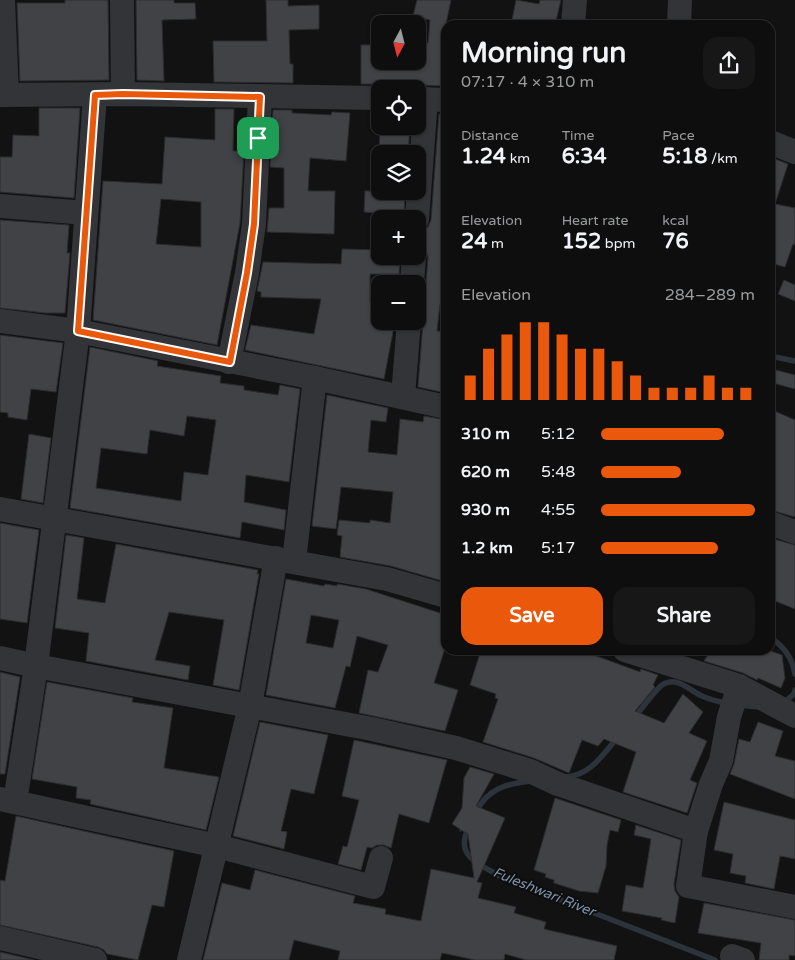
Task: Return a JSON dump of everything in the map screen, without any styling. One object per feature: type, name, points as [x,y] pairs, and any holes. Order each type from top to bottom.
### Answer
[{"type":"street","points":[[4,0],[3,96],[123,94],[371,98]]},
{"type":"street","points":[[122,0],[123,94]]},
{"type":"street","points":[[573,20],[575,0]]},
{"type":"street","points":[[679,20],[680,0]]},
{"type":"street","points":[[95,95],[78,331],[55,518],[36,666],[7,801],[216,846],[373,887],[381,858]]},
{"type":"street","points":[[230,362],[254,224],[260,97]]},
{"type":"street","points":[[417,210],[430,99]]},
{"type":"street","points":[[775,144],[795,152]]},
{"type":"street","points":[[0,206],[86,213]]},
{"type":"street","points":[[0,321],[78,331],[403,396],[441,406]]},
{"type":"street","points":[[403,396],[408,330]]},
{"type":"street","points":[[189,960],[285,560],[315,378]]},
{"type":"street","points":[[0,509],[387,579],[441,595]]},
{"type":"street","points":[[775,525],[795,532]]},
{"type":"street","points":[[637,655],[739,699],[795,716]]},
{"type":"street","points":[[0,658],[372,729],[456,748],[530,771],[558,784],[696,832]]},
{"type":"street","points":[[739,699],[721,761],[711,784],[696,832],[688,886],[795,907]]},
{"type":"street","points":[[0,938],[95,960]]},
{"type":"building","points":[[65,0],[108,0],[109,80],[20,81],[17,3],[65,3]]},
{"type":"building","points":[[136,0],[174,0],[174,3],[195,3],[196,19],[162,20],[164,81],[137,80]]},
{"type":"building","points":[[266,0],[288,0],[288,6],[319,5],[319,29],[289,30],[290,64],[293,64],[293,83],[214,82],[213,41],[267,41]]},
{"type":"building","points":[[417,0],[451,0],[447,20],[441,20],[441,86],[426,85],[426,80],[371,80],[371,84],[361,84],[361,45],[371,45],[371,70],[426,70],[426,43],[428,43],[430,20],[426,19],[426,15],[413,15]]},
{"type":"building","points":[[516,0],[539,4],[540,0],[561,0],[556,20],[512,20]]},
{"type":"building","points":[[39,108],[80,108],[74,198],[0,192],[0,157],[12,157],[13,135],[39,136]]},
{"type":"building","points":[[215,109],[234,109],[233,151],[244,151],[240,223],[217,345],[93,320],[103,181],[162,184],[165,137],[215,140]],"holes":[[[161,199],[201,202],[201,247],[156,244]]]},
{"type":"building","points":[[273,110],[292,110],[292,113],[331,115],[332,112],[350,113],[346,161],[310,158],[308,191],[335,191],[334,234],[267,232],[269,208],[284,208],[284,168],[270,167]]},
{"type":"building","points":[[439,114],[441,114],[441,304],[437,331],[441,331],[441,392],[418,387],[422,330],[426,330],[428,257],[426,250],[426,228],[431,220]]},
{"type":"building","points":[[380,135],[409,135],[409,145],[379,145]]},
{"type":"building","points":[[775,159],[788,164],[775,204]]},
{"type":"building","points":[[365,191],[371,191],[371,200],[405,200],[404,210],[371,210],[371,213],[364,212]]},
{"type":"building","points":[[775,204],[795,208],[795,245],[793,244],[785,267],[775,264]]},
{"type":"building","points":[[0,220],[69,225],[67,253],[70,253],[65,313],[45,313],[0,308]]},
{"type":"building","points":[[342,249],[371,250],[371,265],[400,265],[399,274],[370,274],[371,330],[393,330],[384,379],[245,350],[251,325],[314,334],[321,299],[261,297],[261,292],[257,291],[263,262],[341,264]]},
{"type":"building","points":[[784,280],[795,285],[795,301],[778,294]]},
{"type":"building","points":[[0,335],[63,343],[56,392],[31,389],[27,420],[8,417],[8,413],[0,412]]},
{"type":"building","points":[[90,347],[158,361],[157,366],[221,376],[220,383],[244,386],[244,390],[278,395],[280,385],[300,389],[289,482],[246,475],[244,502],[286,510],[284,530],[242,522],[240,538],[70,508]],"holes":[[[187,416],[216,420],[208,475],[184,472],[181,501],[96,488],[101,448],[147,454],[150,430],[184,436]]]},
{"type":"building","points":[[776,370],[795,375],[795,389],[775,384]]},
{"type":"building","points":[[327,395],[388,408],[386,422],[371,420],[368,452],[397,455],[400,419],[423,422],[424,416],[441,419],[441,581],[391,566],[340,557],[342,536],[337,535],[339,520],[370,523],[370,520],[390,523],[393,492],[341,487],[336,529],[312,526]]},
{"type":"building","points":[[775,411],[795,420],[795,517],[775,511]]},
{"type":"building","points":[[29,434],[51,438],[43,503],[21,499]]},
{"type":"building","points":[[0,523],[39,530],[27,623],[0,619]]},
{"type":"building","points":[[66,535],[84,538],[77,599],[105,603],[116,544],[258,570],[257,574],[259,574],[239,690],[213,685],[224,620],[169,612],[155,660],[190,666],[188,680],[86,661],[89,633],[55,628]]},
{"type":"building","points":[[775,539],[795,545],[795,609],[775,601]]},
{"type":"building","points":[[286,579],[324,586],[325,584],[337,586],[337,584],[366,589],[441,613],[441,655],[443,655],[434,683],[458,690],[445,731],[359,713],[368,670],[378,672],[388,645],[357,636],[350,667],[346,666],[335,708],[266,695]],"holes":[[[311,615],[339,620],[333,648],[306,643]]]},
{"type":"building","points":[[775,652],[782,655],[785,678],[781,688],[758,678],[757,680],[743,673],[704,661],[708,655],[775,655]]},
{"type":"building","points":[[479,655],[594,655],[640,672],[641,669],[658,675],[653,685],[655,687],[635,711],[664,723],[683,694],[703,712],[689,733],[707,741],[690,780],[697,783],[687,813],[623,792],[636,752],[604,739],[598,746],[582,740],[569,773],[534,758],[483,742],[498,699],[495,698],[496,694],[470,685]]},
{"type":"building","points":[[0,672],[20,677],[5,774],[0,774]]},
{"type":"building","points":[[47,682],[133,698],[132,702],[173,708],[164,768],[219,777],[206,830],[90,804],[91,800],[76,798],[77,787],[32,779]]},
{"type":"building","points":[[260,722],[328,735],[314,794],[291,789],[281,831],[287,832],[284,849],[233,836]]},
{"type":"building","points":[[758,722],[783,731],[775,756],[795,761],[795,799],[730,774],[739,739],[750,742]]},
{"type":"building","points":[[354,740],[447,760],[429,823],[399,814],[391,848],[384,845],[377,845],[372,848],[367,847],[361,870],[338,864],[343,846],[347,847],[359,800],[342,796]]},
{"type":"building","points":[[470,767],[494,774],[476,806],[505,818],[477,882],[482,883],[478,898],[516,907],[514,913],[546,922],[544,929],[617,946],[614,960],[526,960],[505,954],[504,960],[475,960],[442,953],[440,960],[338,960],[340,951],[294,940],[289,960],[203,960],[222,883],[250,890],[255,870],[355,896],[353,903],[386,909],[385,914],[421,921],[431,869],[474,878],[468,834],[461,830],[460,832],[460,829],[452,824],[462,808],[464,778]]},
{"type":"building","points":[[555,798],[621,820],[618,832],[610,830],[606,866],[598,893],[579,891],[554,883],[554,880],[545,877],[546,874],[534,870]]},
{"type":"building","points":[[724,802],[795,820],[795,859],[780,856],[774,889],[745,883],[746,876],[730,873],[733,854],[714,850]]},
{"type":"building","points":[[16,816],[174,851],[164,907],[152,905],[138,960],[107,954],[98,947],[0,925],[0,880],[5,881]]},
{"type":"building","points":[[636,825],[681,840],[674,884],[675,891],[679,897],[675,923],[661,920],[662,918],[622,911],[626,885],[643,888],[648,858],[651,839],[634,835]]},
{"type":"building","points":[[704,903],[795,920],[795,956],[789,955],[789,960],[759,960],[761,943],[698,933]]},
{"type":"building","points":[[0,952],[34,960],[0,960]]},
{"type":"waterway","name":"Fuleshwari River","points":[[775,357],[795,361]]},
{"type":"waterway","name":"Fuleshwari River","points":[[775,641],[787,653],[795,674]]},
{"type":"waterway","name":"Fuleshwari River","points":[[634,718],[656,691],[668,682],[678,683],[697,694],[729,704]]},
{"type":"waterway","name":"Fuleshwari River","points":[[782,704],[794,694],[795,690]]},
{"type":"waterway","name":"Fuleshwari River","points":[[738,705],[759,707]]},
{"type":"waterway","name":"Fuleshwari River","points":[[566,777],[583,772],[596,763],[618,737]]},
{"type":"waterway","name":"Fuleshwari River","points":[[476,812],[480,804],[498,789],[530,781]]},
{"type":"waterway","name":"Fuleshwari River","points":[[469,827],[464,846],[467,853],[478,864],[502,877],[715,960]]},
{"type":"route","points":[[95,95],[260,97],[258,138],[254,224],[230,362],[78,331],[95,95]]}]
